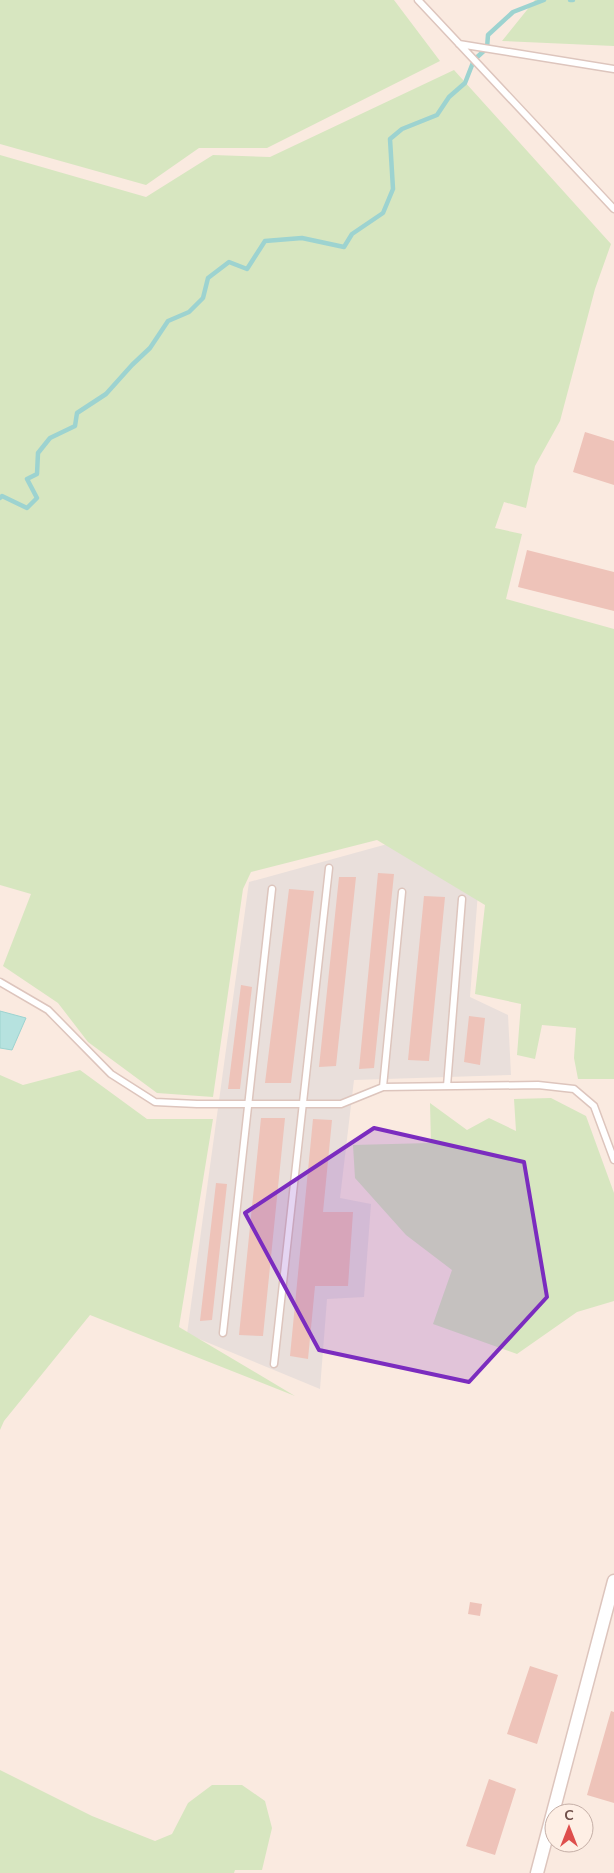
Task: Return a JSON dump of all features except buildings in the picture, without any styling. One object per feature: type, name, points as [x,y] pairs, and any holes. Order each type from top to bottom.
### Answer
[{"type":"street","points":[[537,1873],[614,1581]]},
{"type":"lane","points":[[418,0],[614,209]]},
{"type":"lane","points":[[459,44],[614,70]]},
{"type":"lane","points":[[274,1364],[329,868]]},
{"type":"lane","points":[[223,1333],[272,889]]},
{"type":"lane","points":[[383,1087],[402,892]]},
{"type":"lane","points":[[447,1086],[462,899]]},
{"type":"lane","points":[[0,982],[48,1010],[111,1074],[155,1102],[197,1104],[342,1104],[383,1087],[538,1086],[574,1089],[594,1106],[614,1160]]},
{"type":"highlighted area","points":[[374,1128],[524,1162],[547,1297],[469,1382],[319,1350],[245,1213]]},
{"type":"shaded area","points":[[391,843],[478,892],[470,997],[508,1015],[511,1075],[354,1080],[340,1198],[371,1204],[364,1297],[327,1299],[320,1389],[187,1334],[249,882]]},
{"type":"green space","points":[[0,0],[394,0],[440,61],[267,148],[199,148],[146,185],[0,144]]},
{"type":"green space","points":[[535,0],[614,0],[614,46],[502,41]]},
{"type":"green space","points":[[454,70],[611,244],[595,289],[560,421],[535,466],[526,508],[504,502],[495,528],[522,534],[506,599],[614,629],[614,1079],[578,1079],[574,1058],[576,1028],[542,1025],[535,1059],[517,1055],[521,1004],[475,994],[485,905],[377,840],[251,872],[243,889],[213,1097],[157,1093],[88,1042],[58,1003],[3,966],[31,894],[0,885],[0,155],[146,197],[213,155],[270,157]]},
{"type":"green space","points":[[80,1070],[147,1119],[213,1119],[179,1327],[295,1396],[90,1315],[4,1421],[0,1430],[0,1075],[23,1085]]},
{"type":"green space","points":[[551,1098],[586,1116],[614,1193],[614,1301],[577,1312],[517,1354],[433,1324],[452,1270],[406,1235],[355,1178],[353,1145],[431,1143],[430,1103],[467,1130],[489,1118],[516,1131],[514,1099]]},
{"type":"green space","points":[[0,1770],[92,1816],[155,1841],[172,1834],[188,1803],[212,1785],[242,1785],[265,1801],[272,1828],[262,1870],[235,1870],[234,1873],[0,1873]]},
{"type":"water","points":[[0,1011],[26,1018],[12,1050],[0,1048]]},
{"type":"waterway","points":[[0,498],[2,496],[27,508],[37,498],[27,479],[37,474],[38,453],[50,438],[75,426],[77,413],[106,394],[150,348],[168,321],[189,312],[203,298],[208,278],[229,262],[247,269],[265,241],[302,238],[344,247],[352,234],[383,213],[393,189],[390,139],[402,129],[437,115],[449,97],[465,83],[474,60],[487,48],[488,35],[513,12],[544,0]]}]
